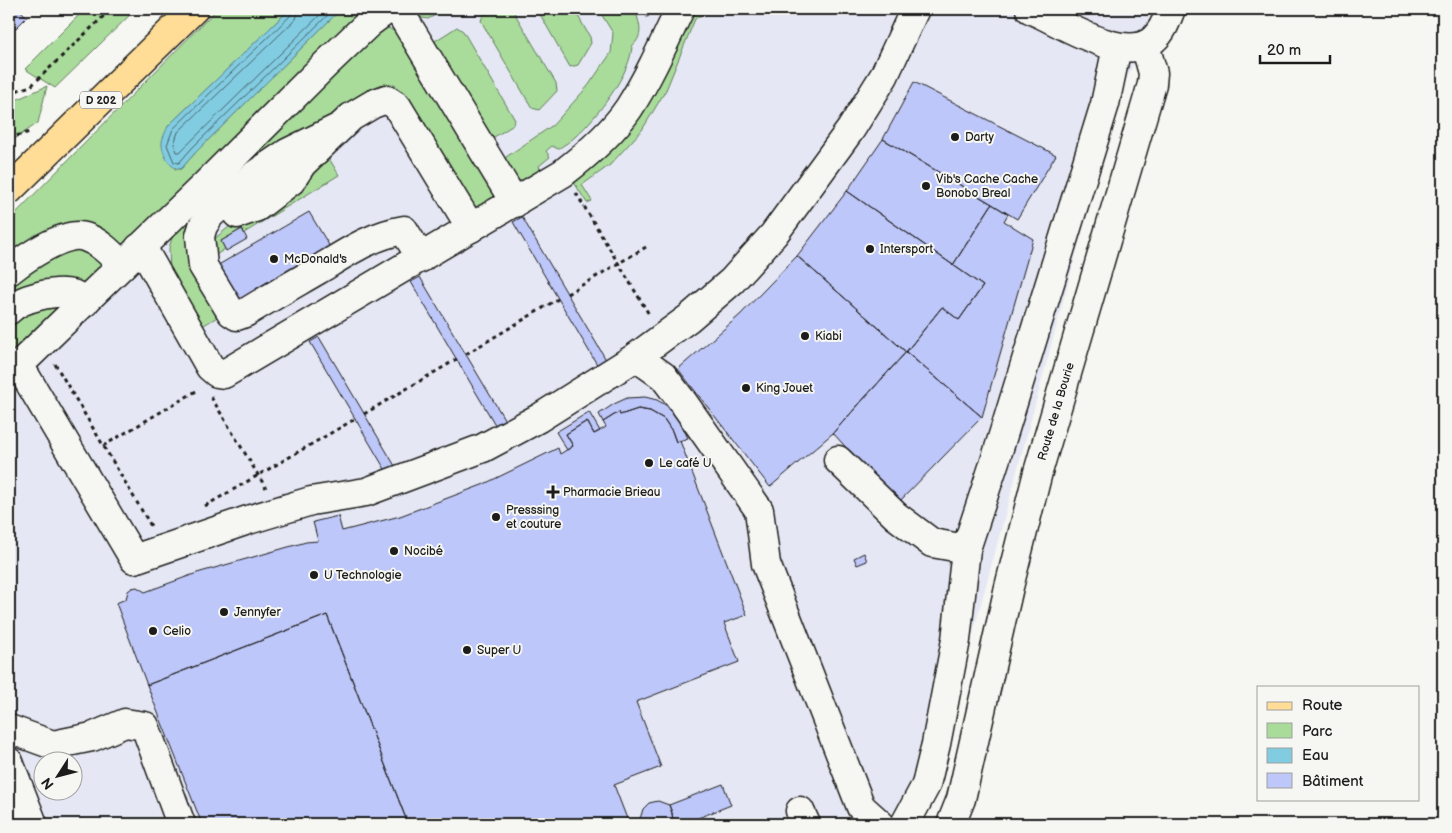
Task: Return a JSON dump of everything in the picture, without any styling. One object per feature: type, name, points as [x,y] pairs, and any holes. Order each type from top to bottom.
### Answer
[{"type":"main road","name":"D 202","points":[[9,190],[194,9]]},
{"type":"street","points":[[388,9],[368,23],[19,366],[134,559],[311,500],[366,492],[483,448],[539,418],[636,357],[689,318],[732,281],[774,234],[851,129],[884,76],[915,9]]},
{"type":"street","points":[[398,9],[514,203]]},
{"type":"street","points":[[658,56],[660,9]]},
{"type":"street","points":[[9,270],[41,248],[62,240],[83,236],[131,257],[147,256],[210,367],[217,373],[224,374],[514,203],[563,173],[591,151],[628,110],[658,56],[680,9]]},
{"type":"street","points":[[1030,9],[1069,28],[1117,47],[1128,48],[1145,45],[1154,40],[1162,29],[1171,9]]},
{"type":"street","name":"Route de la Bourie","points":[[951,824],[961,799],[1009,587],[1038,472],[1152,84],[1153,73],[1145,45]]},
{"type":"street","points":[[905,824],[926,785],[936,744],[956,640],[966,549],[996,458],[1105,104],[1117,47]]},
{"type":"street","points":[[201,250],[209,238],[237,214],[258,207],[291,181],[302,164],[351,117],[386,99],[397,106],[470,228]]},
{"type":"street","points":[[340,127],[287,153],[256,174],[210,215],[203,226],[200,236],[203,266],[231,312],[237,316],[375,237],[404,230],[421,258]]},
{"type":"street","points":[[9,310],[14,305],[33,297],[70,293],[85,302]]},
{"type":"street","points":[[636,357],[663,376],[759,510],[766,564],[861,807],[880,824]]},
{"type":"street","points":[[838,460],[896,516],[932,544],[966,549]]},
{"type":"street","points":[[9,729],[53,745],[92,737],[125,723],[145,726],[181,824]]},
{"type":"street","points":[[9,762],[33,824]]},
{"type":"path","points":[[9,92],[30,86],[111,9]]},
{"type":"path","points":[[563,173],[659,330],[666,335]]},
{"type":"path","points":[[567,294],[646,248]]},
{"type":"path","points":[[466,354],[558,299]]},
{"type":"path","points":[[364,414],[457,359]]},
{"type":"path","points":[[54,363],[156,535],[162,550]]},
{"type":"path","points":[[103,446],[204,386]]},
{"type":"path","points":[[198,510],[355,419]]},
{"type":"shaded area","points":[[218,9],[1145,9],[1153,25],[1128,75],[1113,118],[923,824],[9,824],[9,224]]},
{"type":"green space","points":[[85,9],[136,9],[55,88],[25,69]]},
{"type":"green space","points":[[217,9],[290,9],[168,126],[175,169],[181,169],[341,9],[372,9],[130,243],[9,354],[9,220]]},
{"type":"green space","points":[[413,9],[447,9],[428,19],[418,17]]},
{"type":"green space","points":[[500,9],[512,9],[556,83],[557,91],[539,110],[532,108],[481,21],[483,15]]},
{"type":"green space","points":[[537,9],[574,9],[590,37],[591,43],[578,65],[570,67]]},
{"type":"green space","points":[[598,9],[635,9],[640,33],[639,38],[632,46],[626,69],[612,94],[584,128],[572,140],[558,149],[552,146],[546,151],[550,157],[539,166],[542,175],[517,186],[504,164],[506,157],[553,125],[588,86],[611,53],[613,33]]},
{"type":"green space","points":[[689,9],[710,9],[695,19],[666,90],[642,130],[610,165],[582,185],[592,201],[587,203],[573,181],[592,168],[612,147]]},
{"type":"green space","points":[[386,27],[400,34],[496,195],[495,201],[475,213],[395,84],[301,138],[193,235],[188,259],[202,283],[198,286],[205,297],[208,296],[219,316],[204,325],[199,324],[170,274],[169,248],[174,231]]},
{"type":"green space","points":[[457,27],[463,31],[515,120],[512,126],[491,139],[434,46],[435,41]]},
{"type":"green space","points":[[47,86],[38,123],[9,143],[9,103]]},
{"type":"green space","points":[[336,139],[343,145],[327,155],[339,175],[244,233],[242,229],[221,241],[225,249],[210,259],[213,240]]},
{"type":"water","points":[[290,9],[341,9],[181,169],[171,165],[164,154],[162,146],[168,126]]},
{"type":"building","points":[[9,9],[19,9],[27,17],[12,32],[9,30]]},
{"type":"building","points":[[914,82],[1056,155],[1017,219],[883,139]]},
{"type":"building","points":[[883,139],[992,204],[953,265],[847,191]]},
{"type":"building","points":[[847,191],[983,286],[959,320],[942,307],[906,352],[797,256]]},
{"type":"building","points":[[992,204],[1008,214],[1004,221],[1033,239],[982,417],[906,352],[942,307],[959,320],[983,286],[953,265]]},
{"type":"building","name":"McDonald's","points":[[309,212],[333,252],[239,307],[215,267]]},
{"type":"building","points":[[522,217],[608,363],[599,368],[513,222]]},
{"type":"building","points":[[242,229],[247,239],[226,251],[221,241]]},
{"type":"building","points":[[797,256],[906,352],[833,433],[770,487],[678,369],[740,315]]},
{"type":"building","points":[[420,277],[506,422],[497,428],[411,282]]},
{"type":"building","points":[[319,337],[395,466],[386,471],[310,342]]},
{"type":"building","points":[[906,352],[982,417],[897,504],[833,433]]},
{"type":"building","points":[[645,397],[657,400],[671,408],[688,438],[676,442],[672,431],[664,419],[650,411],[638,409],[620,415],[619,412],[603,422],[599,414],[627,398]]},
{"type":"building","points":[[638,409],[650,411],[664,419],[672,431],[676,442],[680,441],[747,615],[724,623],[739,662],[636,702],[661,767],[614,785],[629,824],[408,824],[327,615],[147,685],[116,603],[126,599],[128,591],[132,588],[137,587],[145,592],[197,573],[306,542],[318,541],[313,522],[338,516],[342,531],[400,516],[482,485],[558,448],[560,454],[573,446],[566,434],[587,421],[594,434],[606,427],[603,422],[619,412],[620,415]]},
{"type":"building","points":[[589,412],[600,431],[594,434],[587,421],[566,434],[573,446],[567,450],[556,432]]},
{"type":"building","points":[[864,553],[867,561],[857,565],[854,558]]},
{"type":"building","points":[[327,615],[408,824],[202,824],[147,685]]},
{"type":"building","points":[[723,784],[731,805],[683,824],[672,824],[672,813],[669,805]]},
{"type":"building","points":[[658,801],[669,805],[672,813],[672,824],[642,824],[640,819],[643,809],[649,803]]},
{"type":"place","name":"Darty","points":[[955,137]]},
{"type":"place","name":"Vib's Cache Cache Bonobo Breal","points":[[926,186]]},
{"type":"place","name":"Intersport","points":[[870,249]]},
{"type":"place","name":"McDonald's","points":[[274,259]]},
{"type":"place","name":"Kiabi","points":[[805,336]]},
{"type":"place","name":"King Jouet","points":[[746,388]]},
{"type":"place","name":"Le café U","points":[[649,463]]},
{"type":"place","name":"Pharmacie Brieau","points":[[553,492]]},
{"type":"place","name":"Presssing et couture","points":[[496,517]]},
{"type":"place","name":"Nocibé","points":[[394,551]]},
{"type":"place","name":"U Technologie","points":[[314,575]]},
{"type":"place","name":"Jennyfer","points":[[224,612]]},
{"type":"place","name":"Celio","points":[[153,631]]},
{"type":"place","name":"Super U","points":[[467,650]]}]
